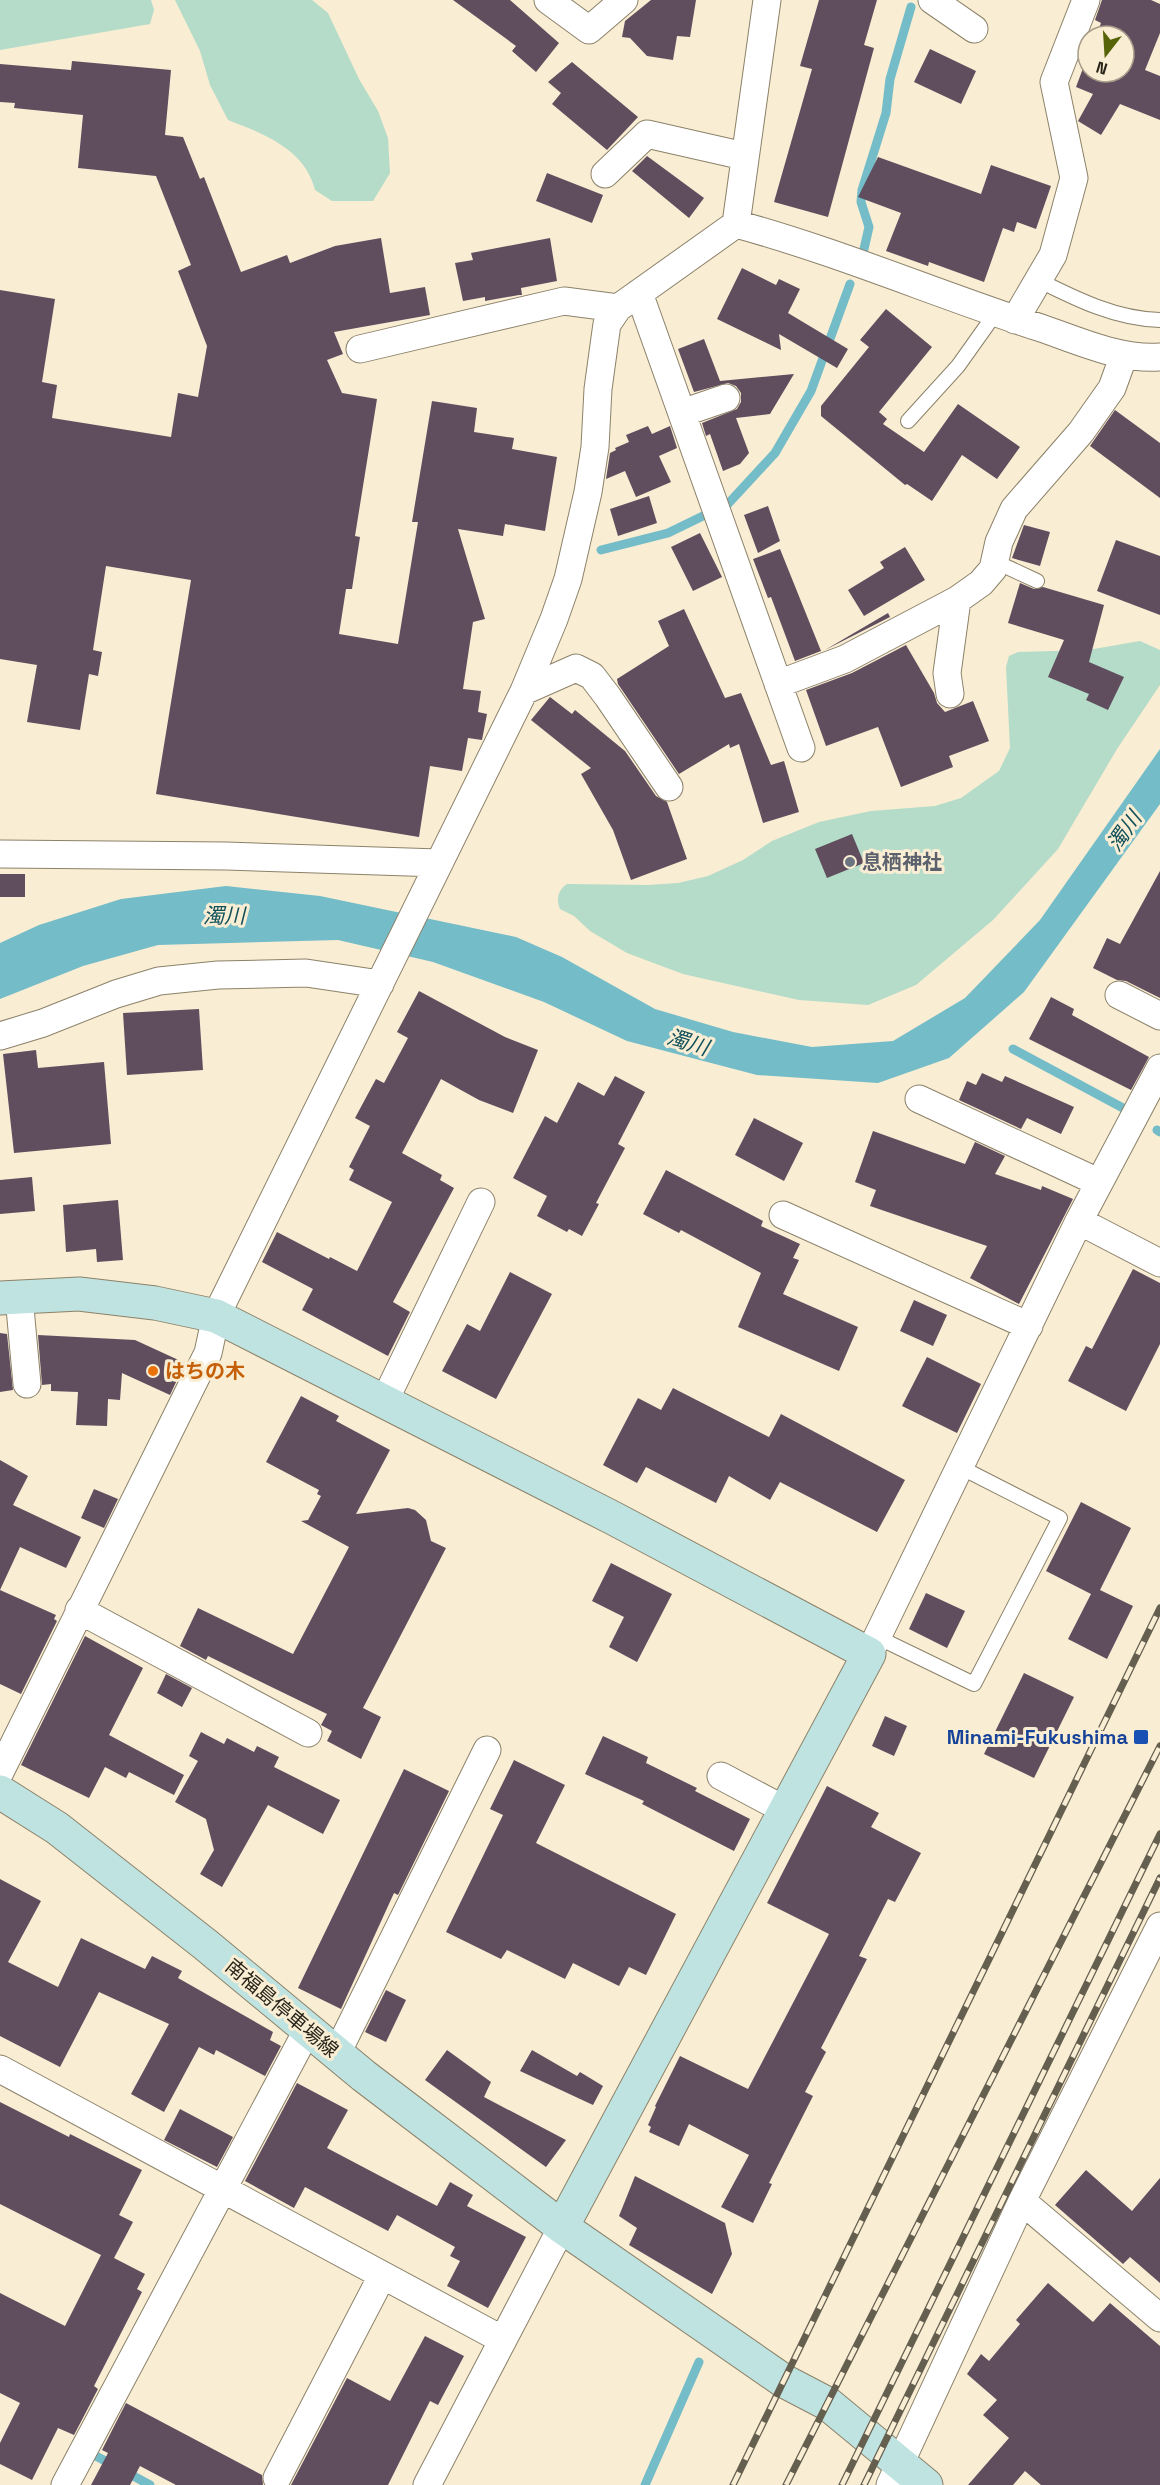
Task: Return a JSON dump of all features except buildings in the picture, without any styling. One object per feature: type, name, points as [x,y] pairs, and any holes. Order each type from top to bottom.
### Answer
[{"type":"street","points":[[548,0],[588,30],[624,0]]},
{"type":"street","points":[[0,1772],[208,1353],[216,1316],[524,692],[568,579],[588,492],[595,447],[598,389],[607,324],[628,300],[736,224],[767,0]]},
{"type":"street","points":[[932,0],[974,29]]},
{"type":"street","points":[[1005,317],[1038,279],[1053,255],[1074,178],[1054,82],[1086,0]]},
{"type":"street","points":[[605,174],[647,134],[744,156]]},
{"type":"street","points":[[736,224],[783,237],[1005,317],[1124,355],[1160,357]]},
{"type":"street","points":[[360,349],[564,301],[628,300]]},
{"type":"street","points":[[628,300],[682,413],[801,748]]},
{"type":"street","points":[[778,684],[845,659],[957,600],[981,583],[993,569],[999,542],[1014,509],[1081,432],[1112,388],[1124,355]]},
{"type":"street","points":[[682,413],[726,398]]},
{"type":"street","points":[[950,694],[947,673],[957,600]]},
{"type":"street","points":[[524,692],[576,668],[592,676],[669,787]]},
{"type":"street","points":[[0,854],[226,856],[439,863]]},
{"type":"street","points":[[0,1036],[159,981],[218,975],[306,973],[384,975]]},
{"type":"street","points":[[1119,995],[1160,1016]]},
{"type":"street","points":[[427,2485],[561,2227],[873,1646],[1098,1182],[1160,1068]]},
{"type":"street","points":[[919,1099],[1098,1182]]},
{"type":"street","points":[[384,1402],[481,1202]]},
{"type":"street","points":[[783,1215],[1029,1326]]},
{"type":"street","points":[[1079,1221],[1160,1263]]},
{"type":"street","points":[[27,1384],[10,1297],[79,1294],[155,1303],[216,1316],[613,1518],[873,1646]]},
{"type":"street","points":[[79,1610],[308,1733]]},
{"type":"street","points":[[337,2053],[488,1750]]},
{"type":"street","points":[[721,1776],[785,1810]]},
{"type":"street","name":"南福島停車場線","points":[[0,1792],[57,1828],[206,1945],[337,2053],[561,2227],[784,2381],[828,2404],[896,2474],[926,2485]]},
{"type":"street","points":[[896,2474],[1022,2201],[1160,1926]]},
{"type":"street","points":[[65,2485],[308,2029]]},
{"type":"street","points":[[0,2069],[503,2340]]},
{"type":"street","points":[[1022,2201],[1160,2318]]},
{"type":"street","points":[[277,2478],[382,2276]]},
{"type":"lane","points":[[1038,279],[1075,299],[1124,316],[1160,320]]},
{"type":"lane","points":[[908,421],[1005,317]]},
{"type":"lane","points":[[994,561],[1037,581]]},
{"type":"lane","points":[[873,1646],[974,1684],[1060,1518],[960,1467]]},
{"type":"green space","points":[[0,0],[151,0],[154,10],[150,24],[0,50]]},
{"type":"green space","points":[[175,0],[312,0],[328,13],[359,79],[378,111],[388,138],[390,173],[373,201],[332,201],[315,190],[310,176],[293,154],[269,137],[228,120],[210,85],[200,51]]},
{"type":"green space","points":[[1140,641],[1160,650],[1160,685],[1117,749],[1058,849],[993,920],[916,985],[868,1005],[799,1000],[683,974],[627,953],[590,931],[574,916],[560,909],[559,895],[567,884],[678,883],[708,876],[743,860],[772,841],[819,822],[871,811],[935,806],[961,798],[999,771],[1010,748],[1006,667],[1009,656],[1018,652],[1088,650]]},
{"type":"water","name":"濁川","points":[[1160,749],[1160,804],[1024,992],[949,1058],[878,1083],[757,1075],[627,1041],[544,1002],[433,962],[338,940],[158,945],[83,966],[0,999],[0,943],[39,925],[121,899],[226,886],[320,896],[516,937],[562,957],[655,1009],[733,1032],[812,1047],[893,1041],[965,998],[1040,920]]},
{"type":"waterway","points":[[864,249],[869,227],[861,202],[862,190],[886,113],[890,79],[911,7]]},
{"type":"waterway","points":[[727,505],[775,453],[811,391],[850,284]]},
{"type":"waterway","points":[[601,550],[668,533],[705,515]]},
{"type":"waterway","points":[[1013,1049],[1123,1108]]},
{"type":"waterway","points":[[645,2485],[699,2362]]},
{"type":"waterway","points":[[92,2454],[113,2465]]},
{"type":"waterway","points":[[126,2472],[150,2485]]},
{"type":"railway","points":[[733,2485],[1160,1608]]},
{"type":"railway","points":[[786,2485],[1160,1746]]},
{"type":"railway","points":[[842,2485],[1160,1834]]},
{"type":"railway","points":[[864,2485],[1160,1878]]},
{"type":"place","name":"息栖神社","points":[[850,862]]},
{"type":"place","name":"はちの木","points":[[153,1371]]},
{"type":"place","name":"Minami-Fukushima","points":[[1141,1737]]}]
